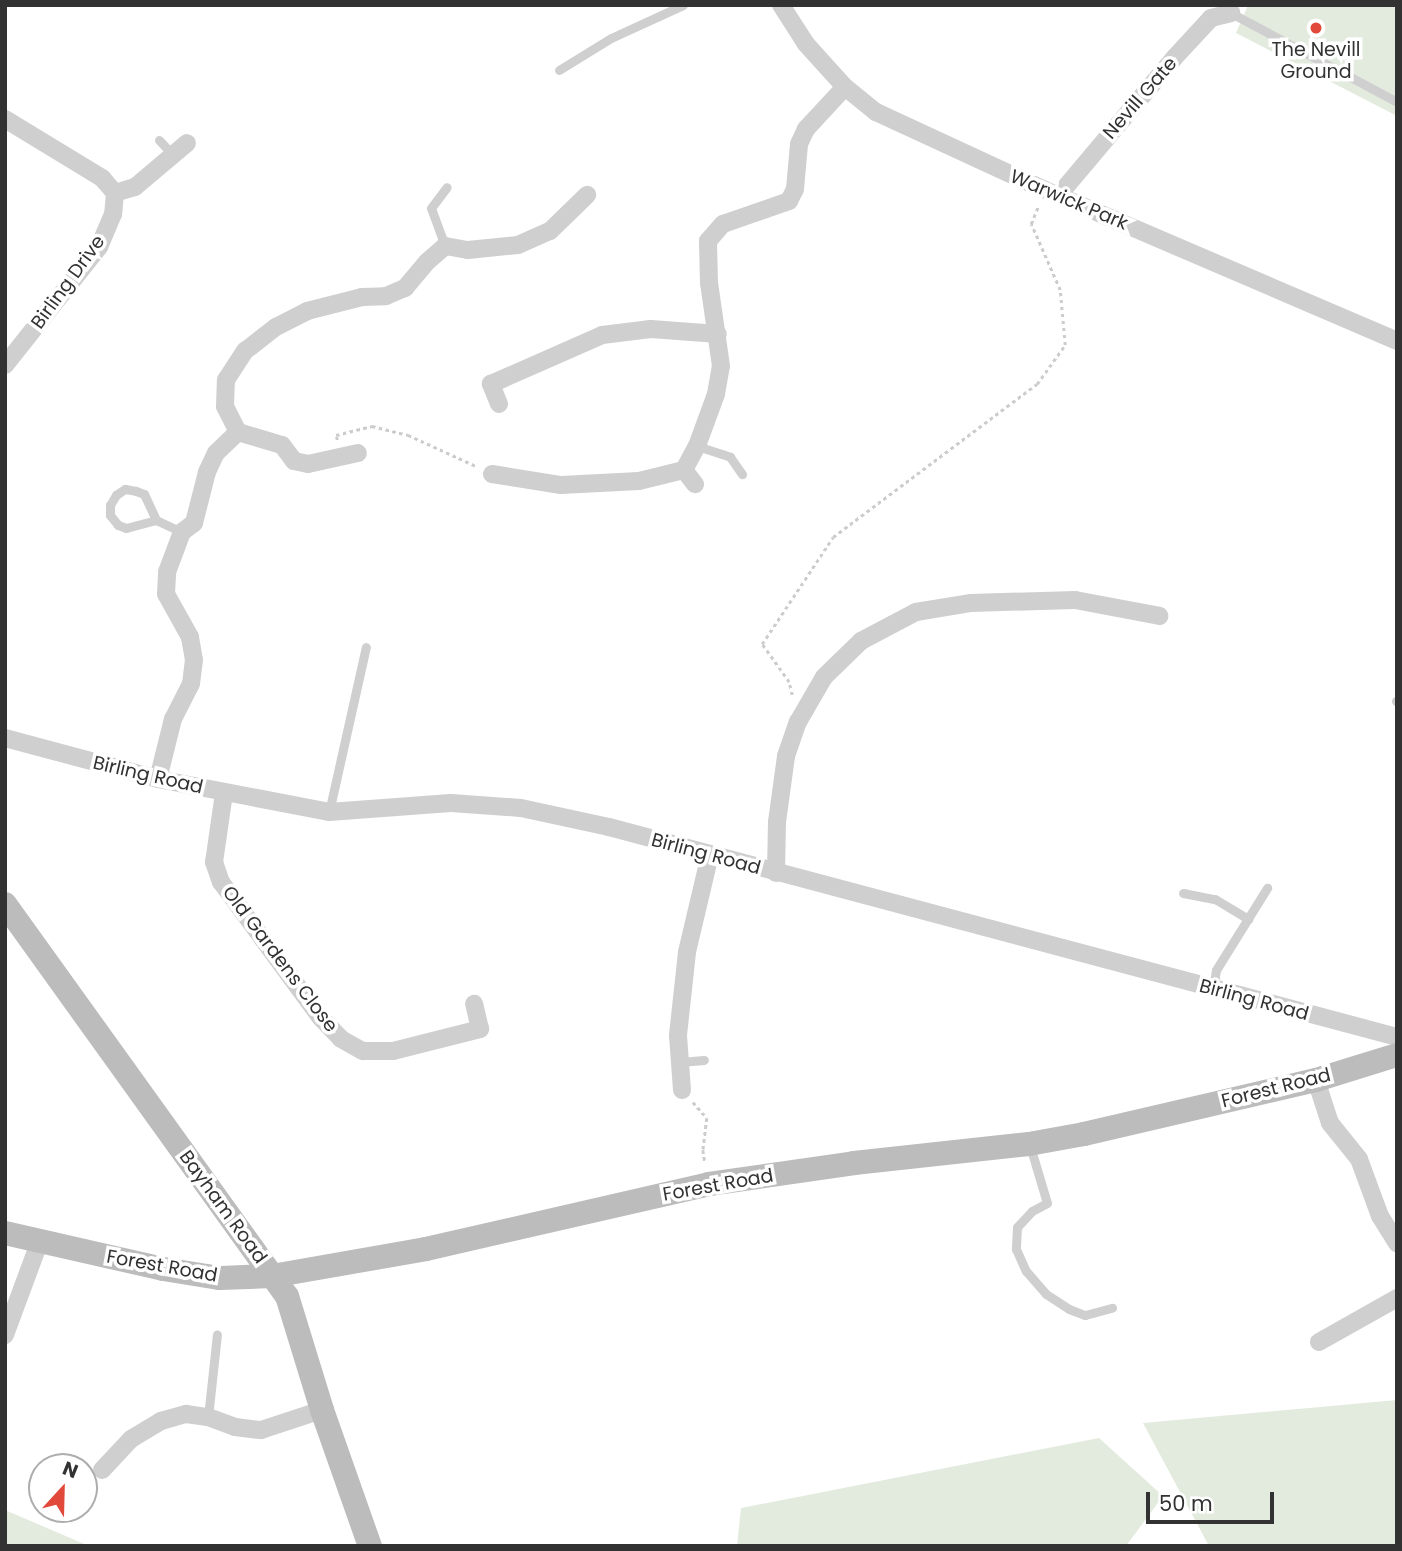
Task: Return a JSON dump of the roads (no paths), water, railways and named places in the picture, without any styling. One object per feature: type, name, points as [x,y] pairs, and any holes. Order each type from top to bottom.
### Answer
[{"type":"street","name":"Warwick Park","points":[[781,5],[806,44],[845,87],[876,112],[1051,193],[1397,341]]},
{"type":"street","name":"Nevill Gate","points":[[1051,193],[1212,18],[1231,13]]},
{"type":"street","points":[[492,474],[561,485],[690,477],[697,446],[716,394],[721,366],[709,283],[708,241],[723,224],[789,201],[796,189],[799,144],[807,129],[845,87]]},
{"type":"street","points":[[5,119],[102,178],[115,193],[135,187],[180,149]]},
{"type":"street","name":"Birling Drive","points":[[5,365],[99,247],[113,214],[115,193]]},
{"type":"street","points":[[358,453],[307,464],[294,461],[282,445],[238,432],[225,406],[226,380],[245,351],[276,327],[307,311],[362,297],[386,296],[405,288],[445,246],[468,250],[518,245],[550,231],[587,195]]},
{"type":"street","points":[[499,404],[491,384],[602,335],[650,329],[718,334]]},
{"type":"street","points":[[159,779],[173,719],[191,684],[194,660],[190,636],[166,594],[167,572],[182,532],[194,523],[207,472],[216,453],[238,432]]},
{"type":"street","points":[[776,873],[780,785],[786,756],[798,722],[824,677],[861,641],[916,612],[971,603],[1075,600],[1160,616]]},
{"type":"street","name":"Birling Road","points":[[5,738],[159,779],[329,811],[451,803],[521,808],[609,827],[1397,1037]]},
{"type":"street","name":"Old Gardens Close","points":[[224,793],[214,862],[221,882],[320,1017],[341,1039],[363,1051],[393,1051],[480,1029],[474,1004]]},
{"type":"street","points":[[682,1090],[678,1035],[687,952],[710,855]]},
{"type":"street","name":"Bayham Road","points":[[5,904],[287,1296],[322,1410],[370,1546]]},
{"type":"street","name":"Forest Road","points":[[5,1233],[39,1243],[220,1278],[272,1276],[426,1249],[709,1184],[854,1163],[1029,1144],[1316,1080],[1397,1055]]},
{"type":"street","points":[[1316,1080],[1330,1123],[1359,1159],[1380,1216],[1397,1243]]},
{"type":"street","points":[[5,1335],[39,1243]]},
{"type":"street","points":[[1319,1342],[1397,1298]]},
{"type":"street","points":[[102,1470],[131,1439],[161,1421],[186,1414],[208,1417],[235,1427],[261,1430],[322,1410]]},
{"type":"lane","points":[[559,71],[611,38],[683,5]]},
{"type":"lane","points":[[1231,13],[1397,102]]},
{"type":"lane","points":[[159,140],[180,149]]},
{"type":"lane","points":[[445,246],[431,208],[447,187]]},
{"type":"lane","points":[[697,446],[730,457],[742,474]]},
{"type":"lane","points":[[156,520],[144,494],[136,491],[125,489],[116,495],[110,505],[110,515],[118,525],[126,528],[156,520],[182,532]]},
{"type":"lane","points":[[329,811],[366,647]]},
{"type":"lane","points":[[1213,989],[1216,970],[1267,888]]},
{"type":"lane","points":[[1183,893],[1215,899],[1248,919]]},
{"type":"lane","points":[[680,1062],[704,1060]]},
{"type":"lane","points":[[1029,1144],[1047,1203],[1032,1211],[1017,1227],[1016,1249],[1026,1271],[1046,1294],[1069,1309],[1086,1315],[1112,1308]]},
{"type":"lane","points":[[208,1417],[217,1334]]},
{"type":"place","name":"The Nevill Ground","points":[[1316,28]]}]
